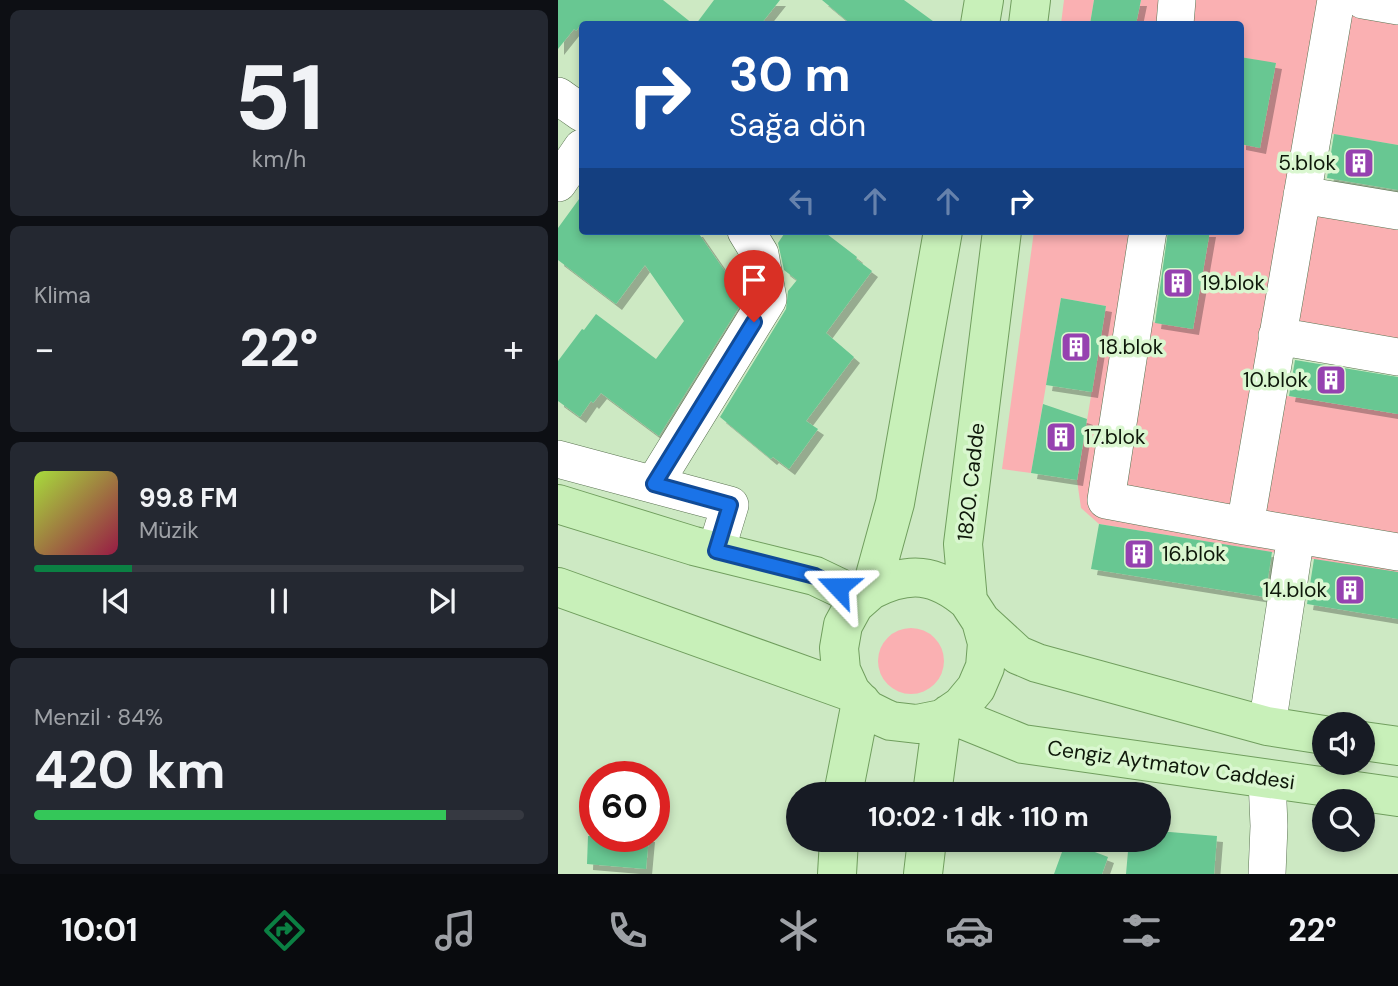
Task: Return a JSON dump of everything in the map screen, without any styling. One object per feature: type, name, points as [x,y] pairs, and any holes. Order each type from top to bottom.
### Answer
[{"type":"main road","points":[[980,21],[984,0]]},
{"type":"main road","points":[[1028,21],[1031,0]]},
{"type":"main road","points":[[866,594],[895,503],[942,235]]},
{"type":"main road","name":"1820. Cadde","points":[[945,716],[961,706],[976,688],[985,667],[987,643],[974,611],[963,544],[1002,235]]},
{"type":"main road","points":[[558,504],[716,551],[815,576],[866,594]]},
{"type":"main road","points":[[845,782],[856,697],[841,670],[839,648],[843,625],[854,605],[866,594],[890,580],[911,577],[932,579],[952,587],[1018,655],[1036,663],[1267,726],[1312,733]]},
{"type":"main road","name":"Cengiz Aytmatov Caddesi","points":[[558,587],[856,697],[868,710],[891,721],[917,724],[945,716],[1023,744],[1398,797]]},
{"type":"main road","points":[[934,782],[945,716]]},
{"type":"main road","points":[[1375,743],[1398,746]]},
{"type":"main road","points":[[837,874],[838,852]]},
{"type":"main road","points":[[923,874],[926,852]]},
{"type":"street","points":[[1175,21],[1177,0]]},
{"type":"street","points":[[1245,526],[1336,0]]},
{"type":"street","points":[[1366,0],[1398,6]]},
{"type":"street","points":[[558,96],[579,111]]},
{"type":"street","points":[[558,183],[579,152]]},
{"type":"street","points":[[1302,195],[1398,211]]},
{"type":"street","points":[[654,484],[768,299],[760,254],[748,235]]},
{"type":"street","points":[[1147,235],[1106,500],[1398,552]]},
{"type":"street","points":[[1277,336],[1398,356]]},
{"type":"street","points":[[558,459],[730,505],[716,551]]},
{"type":"street","points":[[1267,726],[1296,535]]},
{"type":"street","points":[[1267,779],[1267,874]]},
{"type":"shaded area","points":[[1064,0],[1094,0],[1090,21],[1061,21]]},
{"type":"shaded area","points":[[1141,0],[1398,0],[1398,145],[1314,131],[1302,194],[1398,211],[1398,356],[1278,336],[1268,393],[1398,414],[1398,573],[1099,524],[1081,508],[1077,480],[1106,306],[1061,298],[1031,473],[1002,469],[1033,235],[1141,235],[1135,319],[1193,329],[1209,235],[1244,235],[1244,144],[1260,147],[1276,64],[1244,58],[1244,21],[1137,21]]},
{"type":"shaded area","points":[[911,628],[924,630],[934,638],[942,648],[942,674],[934,684],[924,692],[911,694],[898,692],[888,684],[880,674],[878,661],[880,648],[888,638],[898,630]]},
{"type":"building","points":[[558,0],[663,0],[689,21],[579,21],[576,31],[574,29],[558,49]]},
{"type":"building","points":[[714,0],[780,0],[763,21],[698,21]]},
{"type":"building","points":[[822,0],[904,0],[933,21],[847,21]]},
{"type":"building","points":[[1094,0],[1141,0],[1137,21],[1090,21]]},
{"type":"building","points":[[1244,58],[1276,63],[1260,148],[1244,145]]},
{"type":"building","name":"5.blok","points":[[1334,134],[1398,145],[1398,190],[1327,178]]},
{"type":"building","points":[[579,199],[579,235],[700,235],[744,299],[659,436],[601,393],[593,403],[591,401],[580,417],[558,401],[558,361],[596,314],[656,359],[684,321],[645,265],[616,304],[558,260],[558,228]]},
{"type":"building","points":[[783,235],[828,235],[872,271],[826,333],[854,357],[806,421],[818,429],[789,469],[773,457],[771,459],[720,417],[786,309],[788,291],[797,280],[784,270],[778,243]]},
{"type":"building","name":"19.blok","points":[[1167,235],[1209,235],[1193,329],[1155,323]]},
{"type":"building","name":"18.blok","points":[[1061,298],[1106,306],[1092,392],[1046,385]]},
{"type":"building","name":"10.blok","points":[[1295,360],[1398,377],[1398,414],[1289,396]]},
{"type":"building","name":"17.blok","points":[[1043,404],[1087,419],[1077,480],[1031,473]]},
{"type":"building","points":[[1099,524],[1272,552],[1265,597],[1091,569]]},
{"type":"building","name":"14.blok","points":[[1314,559],[1398,572],[1398,619],[1307,604]]},
{"type":"building","points":[[1171,832],[1217,836],[1214,874],[1126,874],[1128,852],[1171,852]]},
{"type":"building","points":[[587,852],[648,852],[646,869],[587,864]]},
{"type":"building","points":[[1062,852],[1095,852],[1108,857],[1102,874],[1054,874]]},
{"type":"place","name":"5.blok","points":[[1359,163]]},
{"type":"place","name":"19.blok","points":[[1178,283]]},
{"type":"place","name":"18.blok","points":[[1076,347]]},
{"type":"place","name":"10.blok","points":[[1331,380]]},
{"type":"place","name":"17.blok","points":[[1061,437]]},
{"type":"place","name":"16.blok","points":[[1139,554]]},
{"type":"place","name":"14.blok","points":[[1350,590]]},
{"type":"route","points":[[754,322],[654,484],[730,505],[716,551],[815,576],[838,587]]}]
